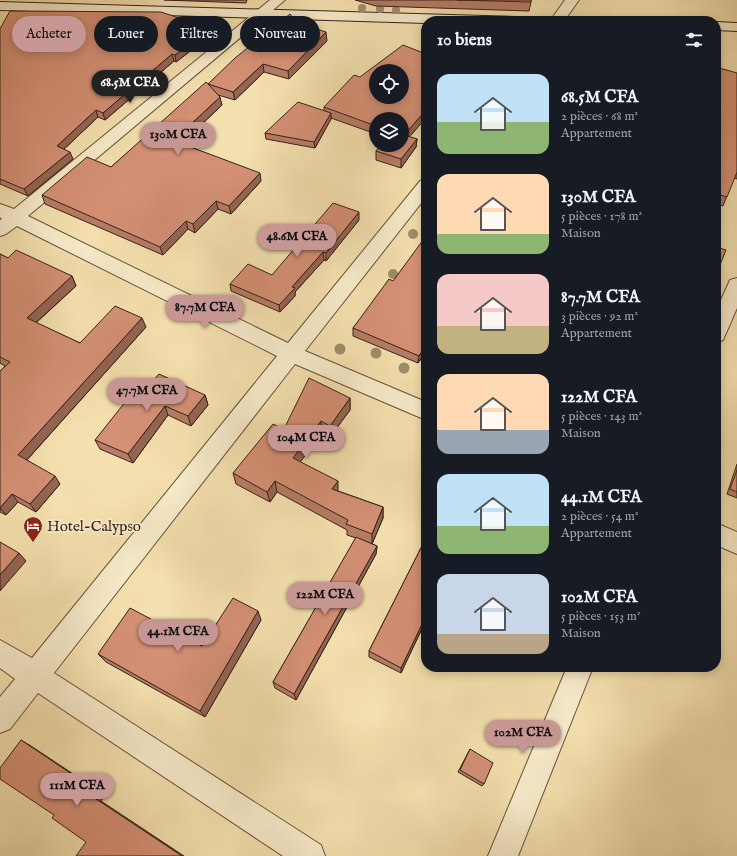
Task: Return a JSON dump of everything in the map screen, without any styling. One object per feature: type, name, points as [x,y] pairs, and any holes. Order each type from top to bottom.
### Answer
[{"type":"street","points":[[0,230],[8,213],[278,0]]},
{"type":"street","points":[[561,16],[572,0]]},
{"type":"street","points":[[0,6],[421,18]]},
{"type":"street","points":[[721,26],[737,27]]},
{"type":"street","points":[[0,719],[421,191]]},
{"type":"street","points":[[8,213],[291,354],[421,409]]},
{"type":"street","points":[[721,323],[737,285]]},
{"type":"street","points":[[721,536],[737,542]]},
{"type":"street","points":[[0,653],[310,856]]},
{"type":"street","points":[[503,856],[578,672]]},
{"type":"building","points":[[457,0],[531,0],[531,2]]},
{"type":"building","points":[[10,11],[161,12],[173,16],[166,16],[166,52],[179,52],[175,55],[172,54],[103,113],[96,110],[57,146],[70,152],[24,189],[0,179],[0,29]]},
{"type":"building","points":[[320,30],[326,32],[320,38]]},
{"type":"building","points":[[403,45],[421,52],[421,116],[409,129],[409,112],[369,112],[369,123],[324,107],[354,75],[360,77],[369,70],[369,104],[409,104],[409,64],[377,64]]},
{"type":"building","points":[[242,52],[307,52],[288,71],[263,64],[233,92],[208,84]]},
{"type":"building","points":[[721,68],[737,73],[737,172],[727,197],[721,195]]},
{"type":"building","points":[[206,82],[220,97],[175,139],[182,142],[180,143],[260,173],[229,206],[216,201],[193,224],[186,221],[160,247],[42,195],[87,157],[111,167]]},
{"type":"building","points":[[298,102],[331,113],[314,142],[265,133]]},
{"type":"building","points":[[409,137],[417,139],[409,149]]},
{"type":"building","points":[[379,152],[407,152],[401,159]]},
{"type":"building","points":[[333,203],[359,212],[326,253],[323,252],[292,287],[295,288],[279,305],[230,284],[248,264],[272,275]]},
{"type":"building","points":[[421,243],[421,353],[419,356],[353,328],[389,279],[393,281]]},
{"type":"building","points":[[721,248],[726,250],[721,262]]},
{"type":"building","points":[[16,250],[72,276],[27,318],[80,343],[115,306],[142,318],[18,455],[55,476],[30,504],[12,494],[0,508],[0,371],[10,362],[0,357],[0,254],[8,258]]},
{"type":"building","points":[[159,374],[205,395],[188,416],[165,406],[128,454],[95,440],[126,401],[133,404]]},
{"type":"building","points":[[309,378],[350,398],[330,426],[321,421],[293,458],[338,481],[332,489],[383,507],[372,534],[346,524],[348,520],[275,481],[267,492],[233,473],[273,424],[284,429]]},
{"type":"building","points":[[737,470],[737,492],[730,489]]},
{"type":"building","points":[[356,537],[377,546],[294,694],[273,682]]},
{"type":"building","points":[[0,542],[19,553],[0,575]]},
{"type":"building","points":[[421,548],[421,626],[401,668],[369,651]]},
{"type":"building","points":[[233,598],[258,611],[200,711],[98,654],[130,608],[202,646]]},
{"type":"building","points":[[21,740],[97,791],[93,797],[182,856],[76,856],[86,842],[52,818],[54,815],[0,779],[0,768]]},
{"type":"building","points":[[470,749],[493,763],[484,784],[460,770]]},
{"type":"place","name":"Hotel-Calypso","points":[[33,543]]}]
